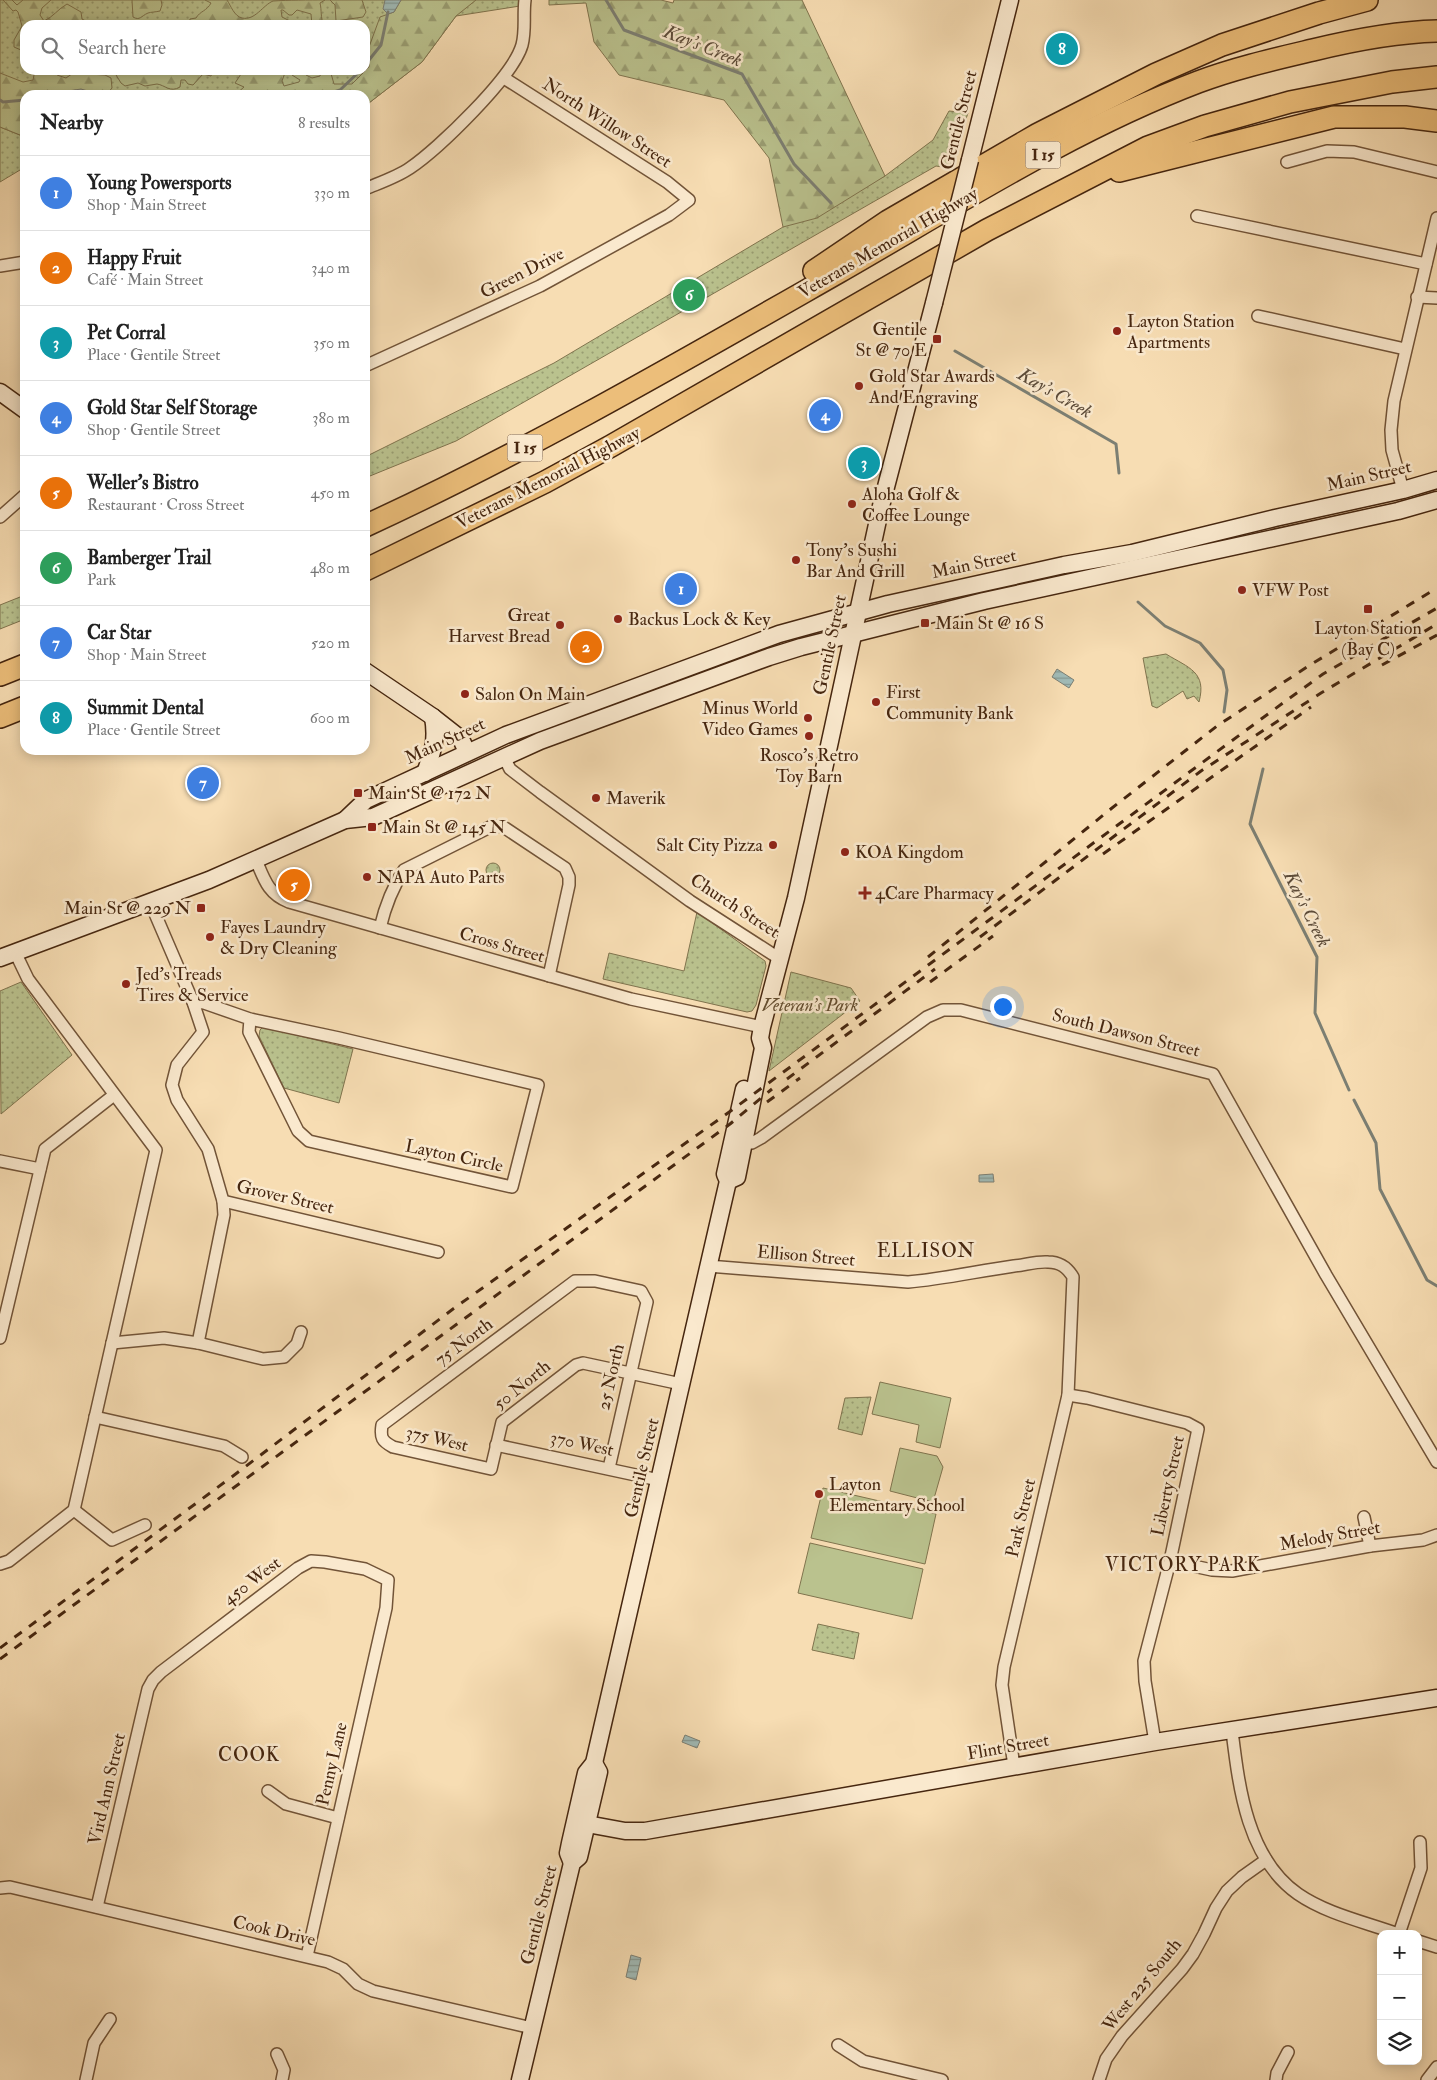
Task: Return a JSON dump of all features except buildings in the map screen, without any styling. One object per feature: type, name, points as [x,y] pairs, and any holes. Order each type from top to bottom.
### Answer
[{"type":"highway","points":[[681,362],[888,221],[1038,134],[1156,74],[1222,45],[1319,13],[1368,0]]},
{"type":"highway","name":"Veterans Memorial Highway","points":[[370,524],[528,446],[681,362],[1032,162],[1118,116],[1200,81],[1277,58],[1346,42],[1413,32],[1437,31]]},
{"type":"highway","name":"Veterans Memorial Highway","points":[[370,568],[545,482],[620,442],[987,230],[1148,147],[1205,126],[1290,102],[1392,82],[1437,77]]},
{"type":"highway","points":[[1085,180],[1334,117],[1405,117],[1437,121]]},
{"type":"highway","points":[[0,675],[20,668]]},
{"type":"highway","points":[[0,717],[20,709]]},
{"type":"main road","name":"Gentile Street","points":[[571,1861],[568,1853],[586,1773],[593,1765],[728,1181],[725,1174],[753,1046],[761,1032],[780,959],[817,804],[881,506],[1010,0]]},
{"type":"main road","points":[[0,392],[20,406]]},
{"type":"main road","name":"Main Street","points":[[345,820],[366,800],[467,752],[566,712],[779,634],[858,611],[1017,575],[1132,553],[1265,520],[1403,490],[1437,480]]},
{"type":"main road","name":"Main Street","points":[[8,955],[256,860],[345,820],[373,817],[540,741],[769,657],[853,633],[984,601],[1389,513],[1437,500]]},
{"type":"main road","points":[[370,674],[433,717],[461,739],[467,752]]},
{"type":"main road","points":[[504,757],[504,751],[508,745],[544,731],[566,712]]},
{"type":"main road","points":[[424,773],[436,734],[433,717]]},
{"type":"main road","name":"Gentile Street","points":[[728,1181],[737,1177],[745,1142],[763,1048],[761,1032]]},
{"type":"main road","name":"Flint Street","points":[[587,1824],[625,1831],[645,1831],[1155,1742],[1437,1698]]},
{"type":"main road","name":"Gentile Street","points":[[520,2080],[571,1861],[581,1828],[587,1824],[599,1772],[593,1765]]},
{"type":"street","points":[[370,187],[409,169],[446,137],[504,78],[522,46],[526,22],[526,0]]},
{"type":"street","name":"North Willow Street","points":[[504,78],[667,182],[689,200]]},
{"type":"street","points":[[1286,162],[1327,151],[1345,152],[1437,172]]},
{"type":"street","name":"Green Drive","points":[[370,364],[540,286],[669,215],[689,200]]},
{"type":"street","points":[[1197,216],[1426,264]]},
{"type":"street","points":[[1403,490],[1392,450],[1391,430],[1394,400],[1437,218]]},
{"type":"street","points":[[0,266],[20,263]]},
{"type":"street","points":[[1417,297],[1437,298]]},
{"type":"street","points":[[1258,316],[1405,349]]},
{"type":"street","points":[[0,517],[20,500]]},
{"type":"street","name":"Church Street","points":[[504,757],[510,770],[540,792],[690,901],[780,959]]},
{"type":"street","points":[[380,928],[384,910],[404,870],[490,827],[502,826],[565,868],[569,877],[569,885],[549,976]]},
{"type":"street","name":"Cross Street","points":[[256,860],[268,888],[280,898],[631,999],[761,1032]]},
{"type":"street","points":[[150,902],[193,1002]]},
{"type":"street","points":[[0,1564],[9,1561],[74,1510],[156,1150],[8,955]]},
{"type":"street","name":"Layton Circle","points":[[193,1002],[204,1003],[250,1019],[538,1085],[512,1187],[309,1141],[298,1131],[249,1032],[250,1019]]},
{"type":"street","name":"Grover Street","points":[[193,1002],[203,1032],[177,1065],[172,1085],[176,1100],[208,1149],[223,1201],[438,1252]]},
{"type":"street","name":"South Dawson Street","points":[[745,1142],[752,1143],[761,1138],[927,1017],[943,1010],[961,1010],[1213,1074],[1326,1275],[1437,1462]]},
{"type":"street","points":[[0,1338],[45,1149],[114,1095]]},
{"type":"street","points":[[0,1161],[40,1169]]},
{"type":"street","points":[[198,1343],[224,1215],[223,1201]]},
{"type":"street","name":"Ellison Street","points":[[708,1266],[908,1282],[940,1280],[984,1270],[1048,1262],[1068,1268],[1073,1277]]},
{"type":"street","name":"Park Street","points":[[1014,1766],[1002,1685],[1004,1667],[1068,1395],[1073,1277]]},
{"type":"street","name":"75 North","points":[[380,1436],[382,1425],[575,1281],[595,1280],[642,1291],[644,1294]]},
{"type":"street","name":"25 North","points":[[609,1468],[646,1302],[644,1294]]},
{"type":"street","points":[[112,1343],[120,1344],[164,1338],[198,1343],[263,1359],[284,1357],[297,1344],[301,1332]]},
{"type":"street","name":"50 North","points":[[491,1469],[502,1422],[576,1365],[583,1363],[629,1372]]},
{"type":"street","points":[[629,1372],[681,1384]]},
{"type":"street","name":"Liberty Street","points":[[1068,1395],[1187,1423],[1198,1429],[1170,1561],[1144,1661],[1145,1681],[1155,1742]]},
{"type":"street","points":[[95,1417],[224,1446],[242,1457]]},
{"type":"street","name":"375 West","points":[[380,1436],[384,1442],[393,1447],[491,1469]]},
{"type":"street","name":"370 West","points":[[496,1445],[660,1480]]},
{"type":"street","points":[[74,1510],[112,1540],[145,1525]]},
{"type":"street","points":[[1364,1517],[1370,1546]]},
{"type":"street","name":"Melody Street","points":[[1170,1561],[1212,1570],[1232,1571],[1370,1546],[1423,1540],[1437,1534]]},
{"type":"street","name":"450 West","points":[[153,1680],[160,1672],[298,1568],[311,1562],[365,1569],[388,1580]]},
{"type":"street","name":"Penny Lane","points":[[307,1956],[386,1608],[388,1580]]},
{"type":"street","name":"Vird Ann Street","points":[[97,1907],[148,1689],[153,1680]]},
{"type":"street","points":[[1232,1731],[1243,1802],[1253,1832],[1266,1860],[1298,1893],[1322,1907],[1387,1930]]},
{"type":"street","points":[[268,1791],[286,1804],[338,1818]]},
{"type":"street","points":[[1399,1930],[1421,1868],[1420,1842]]},
{"type":"street","name":"West 225 South","points":[[1099,2080],[1106,2059],[1122,2036],[1182,1970],[1193,1954],[1216,1908],[1228,1891],[1242,1876],[1266,1860]]},
{"type":"street","name":"Cook Drive","points":[[0,1888],[10,1887],[307,1956],[343,1969],[358,1984],[373,1991],[532,2028]]},
{"type":"street","points":[[1422,1942],[1437,1947]]},
{"type":"street","points":[[86,2080],[94,2043],[110,2019]]},
{"type":"street","points":[[838,2046],[862,2061],[942,2080]]},
{"type":"street","points":[[1276,2080],[1277,2073],[1288,2052]]},
{"type":"street","points":[[277,2054],[284,2070],[282,2080]]},
{"type":"street","points":[[1427,2080],[1437,2067]]},
{"type":"green space","points":[[0,0],[521,0],[520,6],[456,16],[422,62],[370,102],[370,90],[20,90],[20,94],[0,91]]},
{"type":"green space","points":[[3,0],[12,0],[17,5],[23,0],[51,0],[42,8],[40,15],[43,20],[20,20],[18,12],[16,10],[13,11]]},
{"type":"green space","points":[[132,0],[161,0],[162,5],[160,11],[148,13],[137,18],[133,17]]},
{"type":"green space","points":[[205,0],[227,0],[237,15],[247,18],[255,15],[273,1],[325,0],[320,3],[322,20],[312,20],[311,14],[297,10],[292,15],[289,15],[281,10],[282,17],[288,20],[190,20],[196,18],[211,3]]},
{"type":"green space","points":[[330,0],[362,0],[366,12],[363,17],[336,20],[335,5]]},
{"type":"green space","points":[[401,0],[476,0],[456,16],[422,62],[370,102],[370,90],[241,90],[244,87],[235,83],[240,75],[284,75],[282,81],[284,86],[299,82],[300,80],[292,75],[306,75],[312,78],[320,75],[331,75],[334,84],[352,84],[361,75],[370,75],[370,44],[380,17],[394,12]]},
{"type":"green space","points":[[549,0],[661,0],[673,3],[674,0],[802,0],[885,176],[817,218],[783,227],[769,158],[724,100],[619,75],[594,42],[586,3],[549,5]]},
{"type":"green space","points":[[67,4],[81,12],[84,20],[46,20]]},
{"type":"green space","points":[[20,30],[20,50],[14,47],[14,40]]},
{"type":"green space","points":[[0,73],[23,82],[33,80],[34,75],[57,75],[66,78],[70,75],[105,75],[111,78],[112,88],[110,90],[20,90],[20,135],[0,127]]},
{"type":"green space","points":[[116,75],[202,75],[193,85],[188,84],[185,80],[181,80],[180,87],[176,89],[157,84],[145,86],[138,83],[125,86]]},
{"type":"green space","points":[[949,111],[968,113],[949,168],[936,166],[456,441],[370,476],[370,455],[554,363],[783,227],[885,176],[933,140]]},
{"type":"green space","points":[[0,127],[20,135],[20,170],[0,182]]},
{"type":"green space","points":[[20,597],[20,621],[0,629],[0,605]]},
{"type":"green space","points":[[1166,654],[1189,667],[1198,677],[1201,692],[1199,702],[1194,696],[1187,699],[1183,691],[1157,708],[1152,706],[1143,658]]},
{"type":"green space","points":[[490,863],[496,863],[500,870],[496,877],[490,877],[486,873],[486,867]]},
{"type":"green space","points":[[697,912],[765,961],[766,966],[756,1005],[752,1011],[747,1012],[603,979],[609,953],[684,971]]},
{"type":"green space","name":"Veteran's Park","points":[[791,972],[851,988],[860,1001],[769,1071]]},
{"type":"green space","points":[[21,982],[72,1055],[1,1114],[0,991]]},
{"type":"green space","points":[[263,1027],[353,1049],[339,1103],[284,1088],[259,1036],[260,1030]]},
{"type":"green space","points":[[880,1382],[951,1398],[940,1448],[916,1442],[919,1425],[872,1414]]},
{"type":"green space","points":[[871,1397],[862,1435],[838,1429],[845,1398]]},
{"type":"green space","points":[[900,1448],[937,1456],[943,1467],[933,1502],[890,1491]]},
{"type":"green space","points":[[823,1488],[936,1514],[925,1564],[811,1538]]},
{"type":"green space","points":[[810,1543],[923,1569],[912,1619],[798,1593]]},
{"type":"green space","points":[[818,1624],[859,1633],[854,1659],[812,1650]]},
{"type":"water","points":[[385,0],[401,0],[394,12],[388,14],[383,9]]},
{"type":"water","points":[[1057,669],[1074,680],[1069,688],[1052,677]]},
{"type":"water","points":[[993,1174],[994,1182],[979,1182],[979,1175]]},
{"type":"water","points":[[685,1735],[700,1741],[697,1748],[682,1742]]},
{"type":"water","points":[[631,1955],[641,1958],[636,1980],[626,1977]]},
{"type":"waterway","name":"Kay's Creek","points":[[606,0],[624,30],[742,74],[794,164],[831,203]]},
{"type":"waterway","name":"Kay's Creek","points":[[370,59],[381,45],[388,12]]},
{"type":"waterway","name":"Kay's Creek","points":[[340,90],[356,75]]},
{"type":"waterway","name":"Kay's Creek","points":[[0,100],[3,102],[20,100]]},
{"type":"waterway","name":"Kay's Creek","points":[[955,351],[1116,444],[1119,473]]},
{"type":"waterway","name":"Kay's Creek","points":[[1138,602],[1165,626],[1200,643],[1223,670],[1227,690],[1224,712]]},
{"type":"waterway","name":"Kay's Creek","points":[[1263,769],[1250,824],[1317,957],[1315,1013],[1349,1090]]},
{"type":"waterway","name":"Kay's Creek","points":[[1354,1100],[1376,1143],[1380,1189],[1427,1280],[1437,1286]]},
{"type":"railway","points":[[928,957],[1112,808],[1217,726],[1310,665],[1437,588]]},
{"type":"railway","points":[[0,1648],[233,1476],[453,1309],[732,1110],[1287,700],[1323,674],[1437,608]]},
{"type":"railway","points":[[980,937],[1201,771],[1321,693],[1437,624]]},
{"type":"railway","points":[[1382,665],[1437,635]]},
{"type":"railway","points":[[1103,854],[1311,707]]},
{"type":"railway","points":[[930,982],[993,936]]},
{"type":"railway","points":[[787,1079],[935,969]]},
{"type":"railway","points":[[767,1102],[800,1078]]},
{"type":"railway","points":[[0,1659],[730,1124],[772,1089]]},
{"type":"place","name":"Summit Dental","points":[[1062,49]]},
{"type":"place","name":"Bamberger Trail","points":[[689,295]]},
{"type":"place","name":"Layton Station Apartments","points":[[1117,331]]},
{"type":"place","name":"Gentile St @ 70 E","points":[[937,339]]},
{"type":"place","name":"Gold Star Awards And Engraving","points":[[859,386]]},
{"type":"place","name":"Gold Star Self Storage","points":[[825,415]]},
{"type":"place","name":"Pet Corral","points":[[864,463]]},
{"type":"place","name":"Aloha Golf & Coffee Lounge","points":[[852,504]]},
{"type":"place","name":"Tony's Sushi Bar And Grill","points":[[796,560]]},
{"type":"place","name":"Young Powersports","points":[[681,589]]},
{"type":"place","name":"VFW Post","points":[[1242,590]]},
{"type":"place","name":"Layton Station (Bay C)","points":[[1368,609]]},
{"type":"place","name":"Backus Lock & Key","points":[[618,619]]},
{"type":"place","name":"Main St @ 16 S","points":[[925,623]]},
{"type":"place","name":"Great Harvest Bread","points":[[560,625]]},
{"type":"place","name":"Happy Fruit","points":[[586,647]]},
{"type":"place","name":"Salon On Main","points":[[465,694]]},
{"type":"place","name":"First Community Bank","points":[[876,702]]},
{"type":"place","name":"Minus World Video Games","points":[[808,718]]},
{"type":"place","name":"Rosco's Retro Toy Barn","points":[[809,736]]},
{"type":"place","name":"Car Star","points":[[203,783]]},
{"type":"place","name":"Main St @ 172 N","points":[[358,793]]},
{"type":"place","name":"Maverik","points":[[596,798]]},
{"type":"place","name":"Main St @ 145 N","points":[[372,827]]},
{"type":"place","name":"Salt City Pizza","points":[[773,845]]},
{"type":"place","name":"KOA Kingdom","points":[[845,852]]},
{"type":"place","name":"NAPA Auto Parts","points":[[367,877]]},
{"type":"place","name":"Weller's Bistro","points":[[294,885]]},
{"type":"place","name":"4Care Pharmacy","points":[[865,893]]},
{"type":"place","name":"Main St @ 229 N","points":[[201,908]]},
{"type":"place","name":"Fayes Laundry & Dry Cleaning","points":[[210,937]]},
{"type":"place","name":"Jed's Treads Tires & Service","points":[[126,984]]},
{"type":"place","name":"Layton Elementary School","points":[[819,1494]]},
{"type":"district","name":"ELLISON","points":[[926,1251]]},
{"type":"district","name":"VICTORY PARK","points":[[1183,1565]]},
{"type":"district","name":"COOK","points":[[249,1755]]}]
